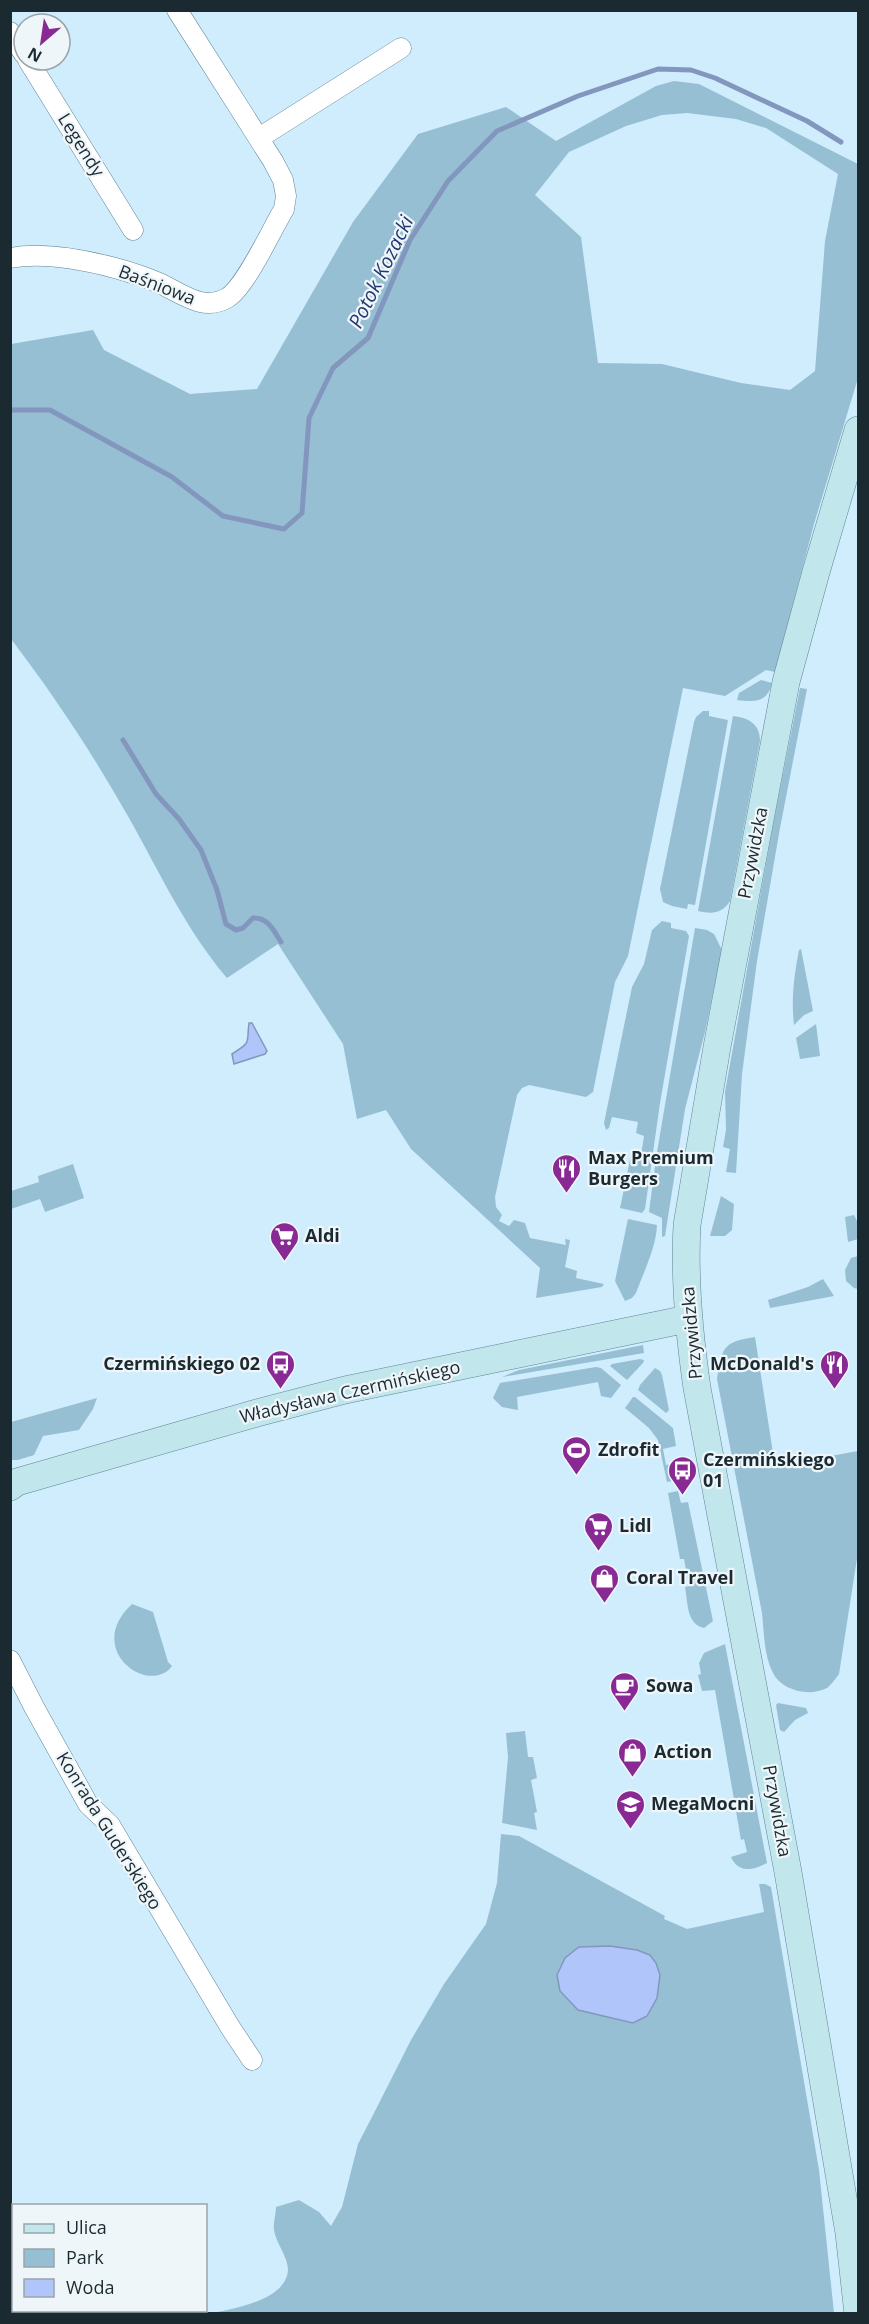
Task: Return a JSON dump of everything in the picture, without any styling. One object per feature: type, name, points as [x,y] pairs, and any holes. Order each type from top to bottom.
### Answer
[{"type":"street","name":"Baśniowa","points":[[10,258],[67,258],[116,268],[160,284],[199,302],[212,303],[227,298],[244,279],[284,209],[286,196],[284,180],[177,10]]},
{"type":"street","points":[[259,138],[401,48]]},
{"type":"street","name":"Legendy","points":[[35,72],[133,230]]},
{"type":"street","name":"Przywidzka","points":[[858,430],[816,572],[779,717],[719,1036],[687,1225],[687,1319],[697,1388],[782,1838],[824,2079],[849,2233],[858,2313]]},
{"type":"street","name":"Władysława Czermińskiego","points":[[13,1483],[345,1390],[687,1319]]},
{"type":"street","name":"Konrada Guderskiego","points":[[10,1660],[88,1804],[110,1825],[252,2060]]},
{"type":"green space","points":[[674,81],[699,84],[858,164],[858,378],[814,524],[775,672],[766,670],[725,696],[683,688],[628,956],[615,982],[593,1092],[586,1097],[529,1085],[522,1088],[517,1095],[495,1197],[496,1207],[502,1215],[499,1221],[509,1226],[514,1220],[525,1223],[530,1238],[566,1245],[565,1239],[570,1240],[565,1267],[577,1271],[576,1278],[604,1284],[602,1287],[536,1298],[540,1268],[411,1149],[386,1110],[357,1119],[343,1044],[278,944],[227,978],[212,960],[186,921],[88,749],[11,639],[11,344],[93,330],[104,350],[190,394],[257,389],[353,222],[418,134],[506,107],[556,141],[656,86]],"holes":[[[687,113],[736,119],[766,128],[838,174],[825,241],[815,371],[790,390],[741,383],[662,364],[598,363],[581,237],[535,195],[569,152],[626,126],[662,115]]]},
{"type":"green space","points":[[761,680],[772,683],[770,690],[763,698],[755,701],[737,700],[739,693]]},
{"type":"green space","points":[[800,688],[807,689],[757,961],[742,1074],[736,1173],[726,1172],[730,1149],[723,1147],[726,1130],[725,1092]]},
{"type":"green space","points":[[703,711],[709,711],[709,716],[728,720],[695,905],[688,904],[687,909],[663,902],[660,889],[694,722]]},
{"type":"green space","points":[[733,716],[744,718],[756,726],[760,741],[730,901],[720,911],[703,912],[698,911]]},
{"type":"green space","points":[[662,921],[671,923],[671,928],[686,931],[689,936],[660,1103],[645,1209],[642,1213],[620,1208],[631,1155],[634,1153],[641,1155],[644,1136],[636,1133],[638,1122],[612,1117],[609,1128],[606,1130],[604,1123],[632,987],[644,964],[652,930]]},
{"type":"green space","points":[[695,928],[714,934],[722,950],[705,1032],[685,1109],[665,1236],[662,1237],[662,1218],[649,1212]]},
{"type":"green space","points":[[801,949],[813,1011],[804,1015],[794,1025],[794,988]]},
{"type":"green space","points":[[816,1024],[820,1056],[800,1059],[796,1038]]},
{"type":"green space","points":[[73,1164],[84,1198],[45,1212],[40,1199],[11,1209],[11,1191],[39,1182],[38,1176]]},
{"type":"green space","points":[[721,1196],[734,1204],[732,1230],[725,1236],[710,1236]]},
{"type":"green space","points":[[854,1215],[858,1223],[858,1239],[848,1242],[845,1217]]},
{"type":"green space","points":[[628,1219],[657,1225],[652,1251],[636,1293],[625,1301],[615,1281]]},
{"type":"green space","points":[[858,1256],[858,1289],[846,1281],[845,1270],[851,1258]]},
{"type":"green space","points":[[823,1279],[834,1296],[770,1308],[768,1300],[808,1287]]},
{"type":"green space","points":[[755,1337],[775,1466],[858,1451],[858,1552],[839,1674],[827,1688],[820,1691],[797,1691],[777,1679],[768,1659],[765,1644],[762,1613],[717,1379],[720,1360],[726,1348],[736,1341]]},
{"type":"green space","points":[[643,1345],[644,1353],[502,1377],[519,1370]]},
{"type":"green space","points":[[644,1360],[643,1363],[627,1380],[610,1366],[612,1364]]},
{"type":"green space","points":[[601,1368],[621,1385],[611,1398],[601,1396],[598,1382],[517,1397],[518,1410],[502,1407],[493,1398],[500,1383]]},
{"type":"green space","points":[[655,1368],[662,1375],[669,1410],[666,1413],[638,1390]]},
{"type":"green space","points":[[633,1397],[673,1428],[676,1446],[663,1449],[666,1465],[679,1463],[683,1479],[667,1482],[658,1440],[649,1428],[625,1408]]},
{"type":"green space","points":[[97,1398],[93,1409],[79,1430],[43,1436],[34,1455],[11,1460],[11,1422]]},
{"type":"green space","points":[[678,1491],[681,1503],[688,1502],[713,1621],[704,1628],[694,1622],[688,1606],[685,1587],[689,1586],[684,1559],[680,1559],[668,1493]]},
{"type":"green space","points":[[132,1604],[153,1612],[168,1662],[172,1666],[162,1674],[149,1676],[136,1672],[125,1664],[117,1652],[114,1637],[119,1621]]},
{"type":"green space","points":[[725,1644],[767,1863],[751,1869],[738,1866],[731,1857],[747,1852],[744,1839],[741,1840],[715,1690],[702,1691],[698,1675],[701,1674],[699,1663],[704,1653]]},
{"type":"green space","points":[[778,1703],[806,1708],[808,1713],[795,1720],[784,1732],[780,1730],[776,1705]]},
{"type":"green space","points":[[525,1731],[528,1757],[533,1757],[537,1778],[531,1780],[537,1812],[534,1813],[537,1830],[502,1823],[508,1757],[506,1733]]},
{"type":"green space","points":[[501,1834],[519,1836],[665,1916],[664,1919],[687,1929],[764,1912],[759,1884],[771,1887],[819,2170],[834,2313],[208,2314],[256,2302],[278,2289],[285,2281],[287,2265],[274,2230],[276,2207],[299,2200],[319,2212],[331,2226],[342,2207],[358,2144],[411,2040],[444,1984],[486,1924],[497,1883]]},
{"type":"water","points":[[249,1023],[252,1023],[267,1051],[265,1054],[234,1064],[232,1054],[246,1044]]},
{"type":"water","points":[[610,1946],[637,1950],[650,1955],[660,1975],[657,1998],[647,2016],[633,2023],[578,2010],[560,1991],[557,1975],[565,1958],[579,1947]]},
{"type":"waterway","name":"Potok Kozacki","points":[[10,410],[50,410],[172,477],[223,516],[284,529],[302,513],[309,418],[333,368],[368,338],[410,240],[448,181],[497,131],[578,96],[658,69],[691,70],[715,78],[807,121],[841,142]]},
{"type":"waterway","points":[[123,740],[156,794],[179,819],[201,850],[217,890],[226,924],[236,930],[243,928],[253,918],[258,918],[267,922],[281,942]]},
{"type":"place","name":"Max Premium Burgers","points":[[567,1194]]},
{"type":"place","name":"Aldi","points":[[284,1262]]},
{"type":"place","name":"Czermińskiego 02","points":[[281,1390]]},
{"type":"place","name":"McDonald's","points":[[835,1390]]},
{"type":"place","name":"Zdrofit","points":[[577,1476]]},
{"type":"place","name":"Czermińskiego 01","points":[[682,1496]]},
{"type":"place","name":"Lidl","points":[[598,1552]]},
{"type":"place","name":"Coral Travel","points":[[605,1604]]},
{"type":"place","name":"Sowa","points":[[625,1712]]},
{"type":"place","name":"Action","points":[[633,1778]]},
{"type":"place","name":"MegaMocni","points":[[630,1830]]}]
